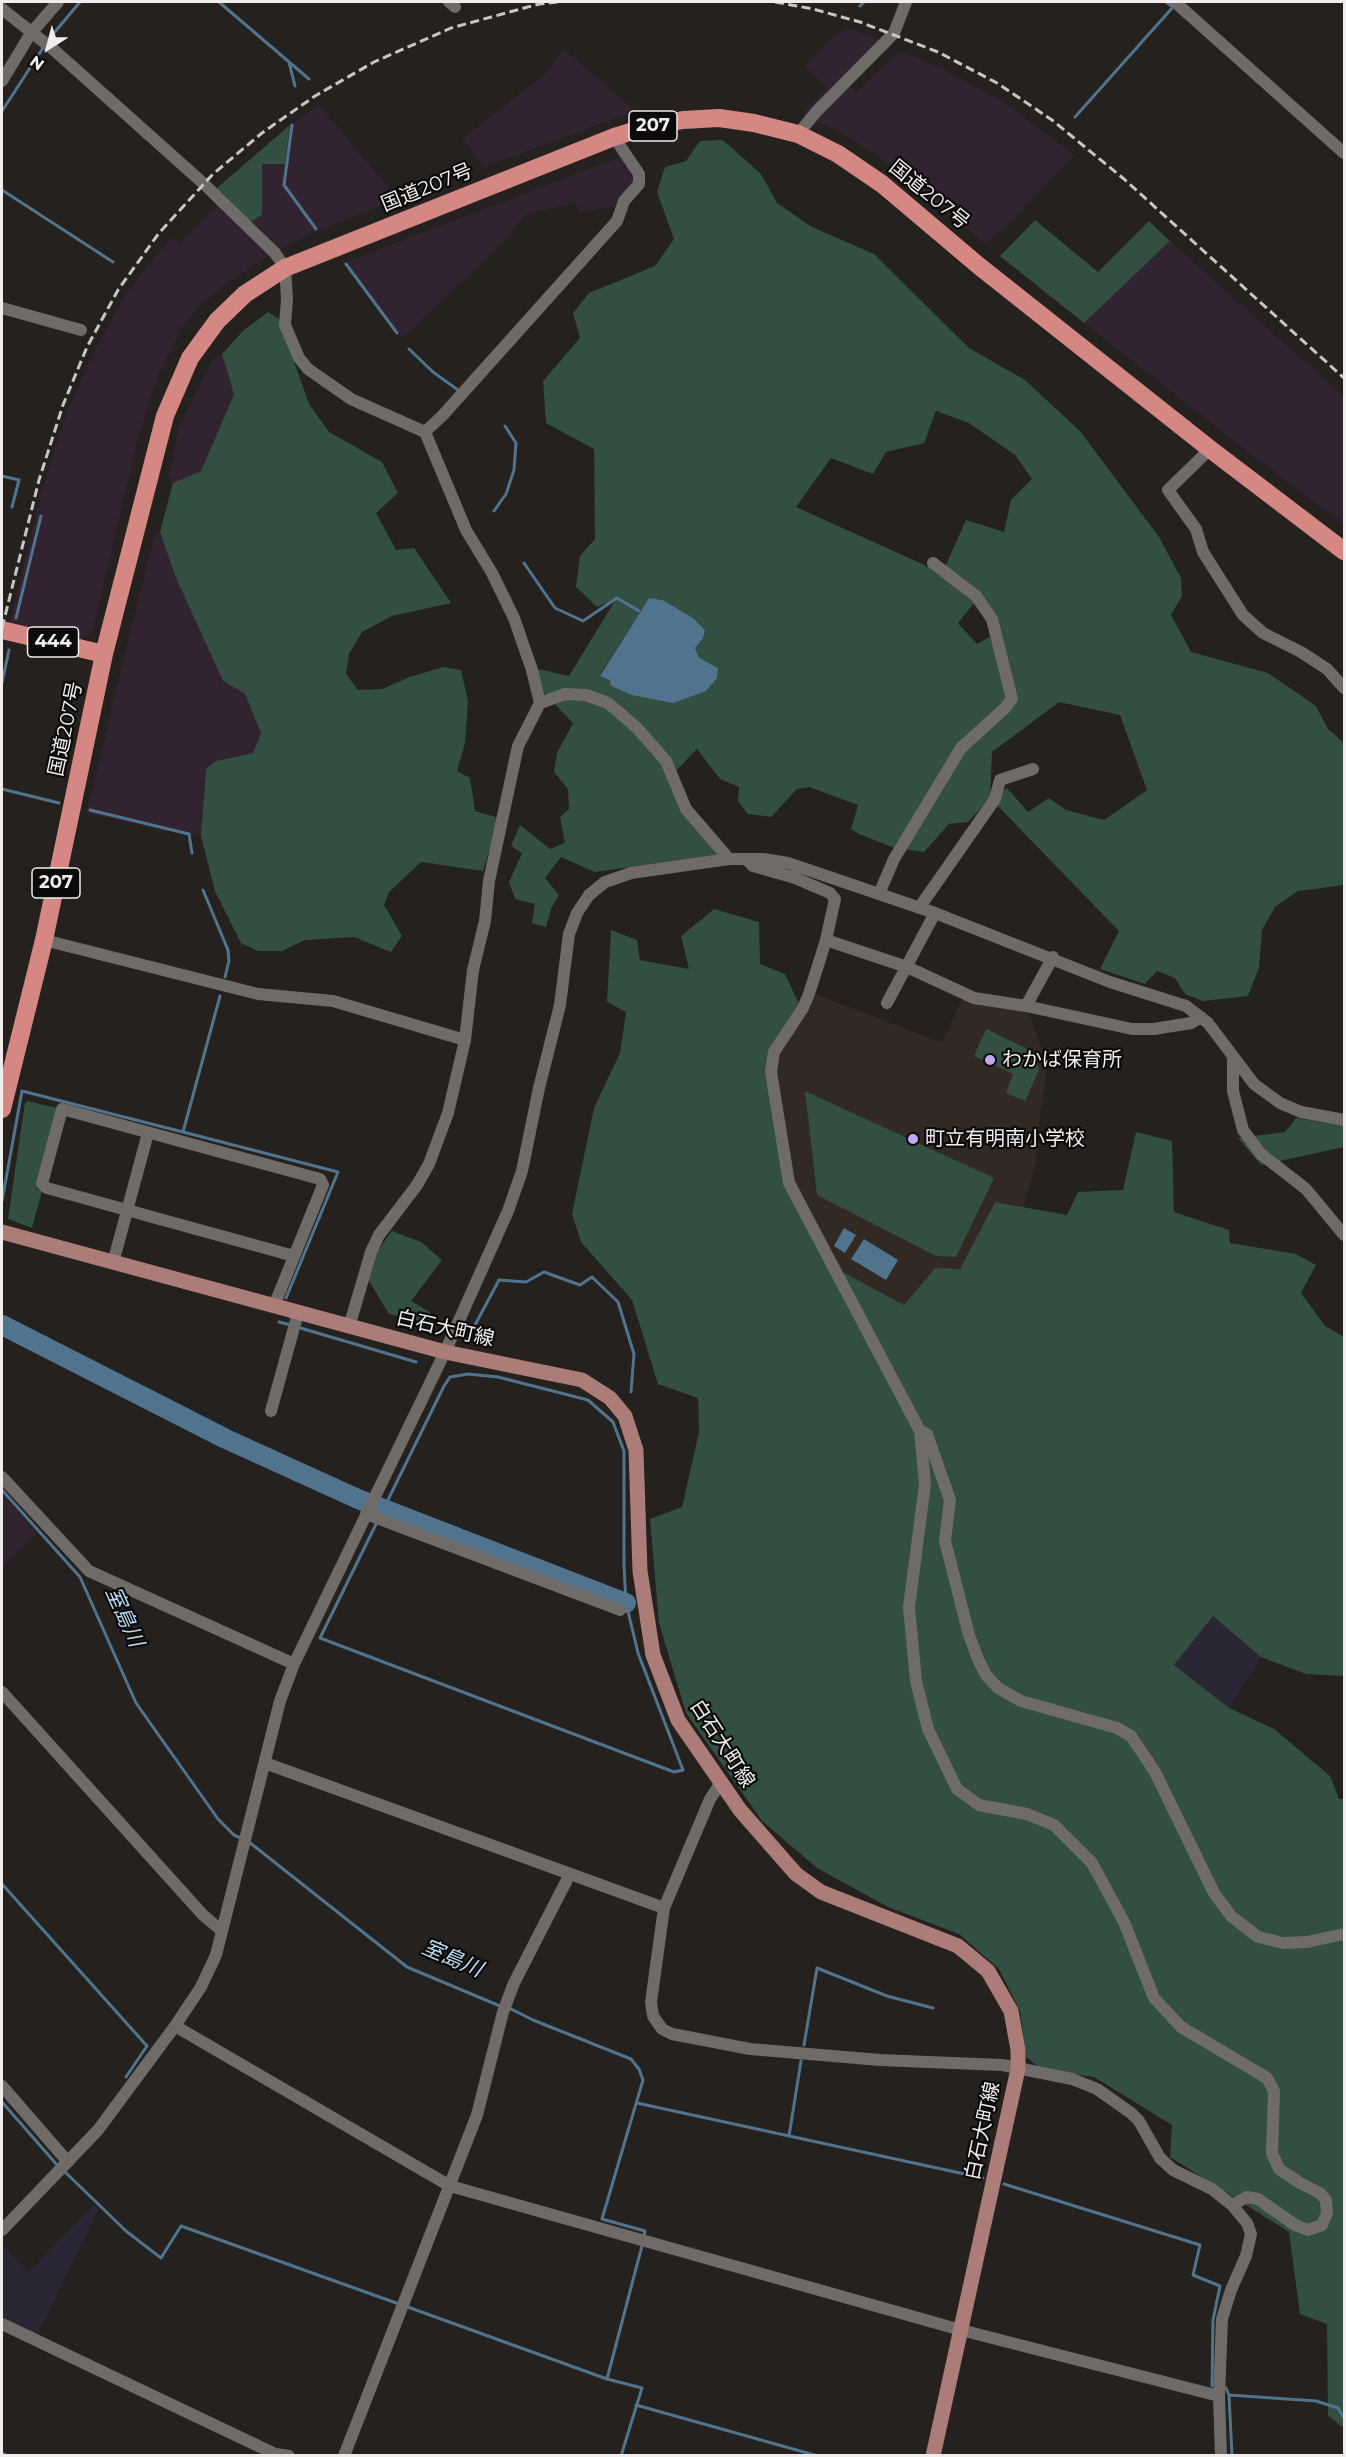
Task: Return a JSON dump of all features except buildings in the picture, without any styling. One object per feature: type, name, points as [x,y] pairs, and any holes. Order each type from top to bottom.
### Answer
[{"type":"highway","name":"国道207号","points":[[2,1109],[44,940],[104,654],[165,416],[190,358],[217,321],[245,294],[285,268],[614,137],[646,127],[683,120],[719,118],[754,123],[798,135],[838,154],[882,184],[979,266],[1209,448],[1344,551]]},
{"type":"highway","name":"444","points":[[2,630],[104,654]]},
{"type":"main road","name":"白石大町線","points":[[2,1232],[274,1306],[296,1322],[349,1327],[445,1352],[582,1380],[610,1398],[625,1416],[636,1450],[640,1571],[653,1655],[678,1720],[720,1784],[796,1874],[821,1892],[958,1946],[988,1971],[1011,2011],[1018,2050],[1018,2069],[933,2456]]},
{"type":"street","points":[[2,81],[41,40],[58,2]]},
{"type":"street","points":[[798,135],[816,112],[889,38],[906,2]]},
{"type":"street","points":[[1175,2],[1344,153]]},
{"type":"street","points":[[2,9],[41,40],[204,183],[275,253],[285,268],[287,299],[285,326],[298,358],[331,387],[351,399],[424,432],[466,530],[492,573],[514,618],[532,670],[540,703],[518,746],[489,881],[485,921],[473,970],[465,1041],[448,1113],[429,1164],[417,1185],[379,1235],[371,1252],[349,1327]]},
{"type":"street","points":[[424,432],[443,415],[617,221],[624,201],[639,184],[639,174],[614,137]]},
{"type":"street","points":[[2,308],[81,330]]},
{"type":"street","points":[[1209,448],[1168,490],[1196,529],[1203,552],[1243,615],[1263,633],[1301,652],[1327,669],[1344,686]]},
{"type":"street","points":[[879,894],[894,860],[961,748],[1012,699],[992,619],[976,596],[933,563]]},
{"type":"street","points":[[540,703],[565,694],[586,695],[608,703],[637,728],[666,761],[686,809],[729,859]]},
{"type":"street","points":[[919,908],[995,799],[1000,780],[1033,769]]},
{"type":"street","points":[[745,858],[753,866],[795,878],[830,893],[835,899],[826,940],[803,1008],[774,1052],[771,1072],[789,1183],[920,1431],[926,1484],[909,1607],[916,1681],[928,1730],[957,1789],[979,1805],[1027,1814],[1054,1825],[1092,1863],[1124,1922],[1154,1998],[1181,2027],[1267,2078],[1274,2091],[1272,2153],[1279,2169],[1320,2193],[1326,2200],[1327,2213],[1322,2225],[1308,2230],[1295,2225],[1258,2199],[1247,2198],[1232,2205]]},
{"type":"street","points":[[2,2230],[98,2130],[175,2026],[201,1987],[216,1955],[280,1701],[294,1664],[375,1517],[374,1497],[445,1352],[508,1211],[522,1172],[539,1088],[560,1005],[569,934],[577,913],[589,895],[605,882],[631,873],[729,859],[745,858],[788,863],[935,913],[1053,957],[1110,982],[1186,1006],[1201,1017],[1254,1084],[1280,1103],[1301,1112],[1344,1120]]},
{"type":"street","points":[[887,1002],[935,913]]},
{"type":"street","points":[[44,940],[258,993],[333,1001],[465,1041]]},
{"type":"street","points":[[826,940],[907,967],[974,998],[1026,1006],[1132,1029],[1154,1029],[1191,1023],[1201,1017]]},
{"type":"street","points":[[1026,1006],[1053,957]]},
{"type":"street","points":[[1233,1059],[1233,1091],[1243,1130],[1261,1154],[1306,1189],[1344,1235]]},
{"type":"street","points":[[274,1306],[323,1185],[320,1179],[62,1109],[42,1184],[47,1188],[294,1256]]},
{"type":"street","points":[[113,1263],[148,1133]]},
{"type":"street","points":[[271,1411],[296,1322]]},
{"type":"street","points":[[920,1431],[927,1434],[950,1500],[945,1542],[969,1635],[978,1659],[992,1682],[1021,1701],[1117,1728],[1131,1736],[1155,1772],[1214,1893],[1231,1916],[1258,1937],[1283,1943],[1307,1942],[1344,1935]]},
{"type":"street","points":[[2,1477],[89,1571],[294,1664]]},
{"type":"street","points":[[375,1517],[620,1610]]},
{"type":"street","points":[[2,1692],[203,1915],[222,1931]]},
{"type":"street","points":[[265,1763],[664,1908]]},
{"type":"street","points":[[720,1784],[710,1799],[664,1908],[651,2002],[653,2016],[662,2029],[672,2034],[750,2049],[880,2060],[1002,2065],[1072,2079],[1097,2089],[1140,2121],[1160,2158],[1173,2170],[1212,2188],[1232,2205],[1247,2223],[1251,2234],[1246,2256],[1231,2290],[1222,2319],[1219,2396],[1221,2456]]},
{"type":"street","points":[[344,2456],[477,2115],[505,2007],[514,1983],[570,1874]]},
{"type":"street","points":[[175,2026],[450,2186],[961,2330],[1219,2396]]},
{"type":"street","points":[[2,2086],[64,2166]]},
{"type":"street","points":[[2,2324],[275,2455],[289,2456]]},
{"type":"shaded area","points":[[845,27],[894,44],[850,86],[856,92],[900,51],[941,68],[1002,101],[1075,155],[987,245],[877,156],[838,131],[802,114],[826,87],[804,66]]},
{"type":"shaded area","points":[[564,49],[635,111],[484,167],[462,139],[546,73]]},
{"type":"shaded area","points":[[319,105],[398,199],[315,232],[278,251],[250,222],[262,215],[262,164],[285,164],[290,125]]},
{"type":"shaded area","points":[[623,156],[636,179],[616,206],[580,213],[576,203],[526,214],[514,230],[407,335],[399,337],[343,263]]},
{"type":"shaded area","points":[[218,205],[271,254],[199,305],[182,328],[153,388],[139,435],[92,633],[80,640],[10,622],[44,483],[68,410],[95,349],[126,293],[171,237],[179,244]]},
{"type":"shaded area","points":[[1170,241],[1344,397],[1344,524],[1084,323]]},
{"type":"shaded area","points":[[222,354],[234,393],[201,471],[173,483],[169,476],[178,430],[213,360]]},
{"type":"shaded area","points":[[160,532],[176,578],[223,681],[245,694],[261,733],[254,753],[216,761],[206,769],[201,836],[183,835],[86,813],[154,536]]},
{"type":"shaded area","name":"町立有明南小学校","points":[[816,994],[942,1043],[962,999],[1028,1010],[1044,1055],[1046,1077],[1036,1161],[1024,1207],[995,1202],[960,1270],[935,1268],[904,1305],[840,1271],[795,1181],[776,1073],[777,1054],[808,1012]]},
{"type":"shaded area","points":[[2,1493],[37,1533],[2,1566]]},
{"type":"shaded area","points":[[1213,1616],[1261,1657],[1229,1708],[1174,1665]]},
{"type":"shaded area","points":[[94,2205],[98,2209],[37,2336],[2,2320],[2,2245],[28,2272]]},
{"type":"green space","points":[[290,125],[285,164],[262,164],[262,215],[250,222],[217,188]]},
{"type":"green space","points":[[723,140],[761,174],[777,203],[812,227],[874,254],[969,348],[1025,380],[1080,431],[1159,537],[1181,578],[1182,596],[1171,615],[1191,652],[1268,673],[1316,706],[1328,729],[1344,743],[1344,885],[1298,891],[1275,907],[1262,930],[1259,968],[1248,996],[1203,1001],[1185,994],[1175,978],[1157,971],[1145,984],[1100,969],[1119,931],[990,798],[968,822],[949,824],[924,852],[895,848],[851,829],[858,805],[809,787],[797,789],[771,817],[748,814],[738,801],[739,787],[720,779],[697,749],[670,777],[680,810],[718,855],[595,872],[561,857],[545,878],[559,895],[551,909],[546,927],[532,923],[535,904],[515,899],[509,882],[522,853],[511,846],[520,825],[550,849],[565,843],[560,817],[569,809],[568,789],[554,772],[557,753],[573,723],[543,692],[537,669],[569,676],[616,599],[597,607],[576,587],[580,556],[595,539],[594,449],[546,423],[543,381],[580,338],[573,313],[589,293],[655,266],[674,239],[657,192],[665,167],[686,161],[700,141]],"holes":[[[936,411],[969,423],[1015,455],[1032,479],[1011,500],[1004,532],[966,520],[941,576],[929,567],[796,507],[831,458],[873,474],[886,452],[924,443]],[[649,598],[663,600],[693,618],[705,630],[703,639],[695,648],[699,658],[611,686],[611,680],[600,675]],[[975,602],[1000,631],[977,644],[958,623]],[[1059,702],[1120,715],[1147,790],[1104,820],[1066,810],[1049,798],[1028,812],[1007,788],[990,797],[992,752]]]},
{"type":"green space","points":[[1035,220],[1098,272],[1149,221],[1170,241],[1084,323],[1000,256]]},
{"type":"green space","points":[[268,312],[279,319],[309,404],[329,432],[382,462],[398,493],[376,513],[396,550],[414,548],[451,603],[392,616],[362,632],[349,654],[346,674],[358,690],[382,689],[443,667],[461,670],[468,701],[465,743],[457,771],[470,778],[475,811],[499,818],[483,871],[421,862],[389,892],[384,905],[402,936],[391,952],[354,937],[305,940],[282,951],[258,951],[241,943],[215,891],[201,836],[206,769],[216,761],[253,753],[261,733],[245,694],[223,681],[176,578],[160,532],[173,483],[201,471],[234,394],[222,354],[244,330]]},
{"type":"green space","points":[[714,909],[759,922],[760,964],[785,974],[799,1004],[777,1054],[776,1073],[795,1181],[841,1271],[904,1305],[935,1268],[960,1269],[995,1202],[1067,1215],[1078,1192],[1123,1190],[1136,1132],[1172,1141],[1174,1212],[1229,1230],[1230,1243],[1296,1254],[1316,1265],[1301,1293],[1325,1326],[1344,1337],[1344,1676],[1306,1674],[1261,1657],[1213,1616],[1174,1665],[1229,1708],[1274,1729],[1330,1776],[1339,1799],[1344,1799],[1344,2428],[1328,2416],[1327,2324],[1300,2314],[1289,2232],[1170,2157],[1172,2125],[1094,2077],[1043,2070],[1026,2057],[1020,2011],[999,1969],[959,1934],[888,1907],[817,1868],[762,1821],[686,1713],[659,1623],[650,1519],[682,1507],[699,1432],[698,1398],[658,1384],[632,1300],[581,1242],[572,1214],[594,1108],[620,1053],[626,1012],[607,1002],[611,930],[637,940],[640,960],[689,969],[681,936]]},
{"type":"green space","points":[[986,1029],[1036,1053],[1039,1070],[1025,1101],[1006,1093],[1013,1074],[974,1056]]},
{"type":"green space","points":[[805,1091],[994,1178],[956,1257],[936,1256],[817,1195]]},
{"type":"green space","points":[[28,1101],[57,1108],[36,1189],[42,1191],[32,1228],[8,1219],[25,1103]]},
{"type":"green space","points":[[1296,1118],[1344,1126],[1344,1147],[1261,1165],[1238,1138],[1285,1132]]},
{"type":"green space","points":[[392,1231],[421,1242],[442,1260],[411,1301],[431,1313],[430,1323],[389,1314],[368,1279],[377,1252]]},
{"type":"water","points":[[649,598],[663,600],[693,618],[705,630],[703,639],[695,648],[699,658],[718,668],[717,678],[706,691],[673,703],[632,695],[611,686],[610,680],[600,676]]},
{"type":"water","points":[[844,1228],[856,1235],[845,1253],[834,1246]]},
{"type":"water","points":[[864,1239],[898,1260],[886,1280],[851,1259]]},
{"type":"waterway","points":[[48,40],[80,2]]},
{"type":"waterway","points":[[219,2],[309,79]]},
{"type":"waterway","points":[[860,6],[864,2]]},
{"type":"waterway","points":[[1075,117],[1173,7],[1166,2]]},
{"type":"waterway","points":[[2,111],[45,45]]},
{"type":"waterway","points":[[289,62],[295,86]]},
{"type":"waterway","points":[[292,125],[284,185],[316,229]]},
{"type":"waterway","points":[[2,190],[113,262]]},
{"type":"waterway","points":[[346,264],[397,333]]},
{"type":"waterway","points":[[409,349],[433,372],[458,390]]},
{"type":"waterway","points":[[494,511],[506,494],[514,470],[516,443],[505,426]]},
{"type":"waterway","points":[[2,476],[19,480],[12,507]]},
{"type":"waterway","points":[[16,618],[41,516]]},
{"type":"waterway","points":[[524,563],[555,608],[583,621],[617,598],[639,611]]},
{"type":"waterway","points":[[2,683],[9,650]]},
{"type":"waterway","points":[[2,789],[59,803]]},
{"type":"waterway","points":[[90,810],[189,834],[192,853]]},
{"type":"waterway","points":[[203,890],[228,950],[229,961],[225,977]]},
{"type":"waterway","points":[[220,996],[183,1132],[338,1172],[286,1298]]},
{"type":"waterway","points":[[2,1201],[22,1091],[183,1132]]},
{"type":"waterway","points":[[467,1340],[499,1280],[526,1282],[544,1272],[580,1285],[592,1277],[618,1302],[634,1354],[631,1392]]},
{"type":"waterway","points":[[279,1322],[291,1325]]},
{"type":"waterway","name":"室島川","points":[[2,1325],[226,1439],[358,1499],[626,1603]]},
{"type":"waterway","points":[[297,1327],[416,1362]]},
{"type":"waterway","points":[[468,1374],[498,1377],[588,1400],[613,1422],[624,1451],[626,1603],[638,1653],[683,1770],[674,1772],[320,1638],[444,1386],[450,1377],[468,1374]]},
{"type":"waterway","name":"室島川","points":[[2,1490],[80,1577],[136,1703],[218,1819],[234,1835],[241,1838]]},
{"type":"waterway","name":"室島川","points":[[249,1842],[407,1967],[500,2006]]},
{"type":"waterway","points":[[2,1884],[147,2046],[126,2077]]},
{"type":"waterway","points":[[804,2045],[817,1968],[887,1996],[933,2008]]},
{"type":"waterway","name":"室島川","points":[[507,2007],[533,2020],[631,2059],[639,2069],[643,2080],[602,2219],[645,2231],[644,2236]]},
{"type":"waterway","points":[[789,2136],[801,2061]]},
{"type":"waterway","points":[[2,2102],[58,2166]]},
{"type":"waterway","points":[[637,2103],[983,2178]]},
{"type":"waterway","points":[[63,2170],[126,2231],[161,2258],[181,2226],[399,2304]]},
{"type":"waterway","points":[[1004,2184],[1200,2245],[1193,2275],[1220,2286],[1213,2320],[1212,2386]]},
{"type":"waterway","name":"室島川","points":[[621,2456],[642,2388],[607,2379],[643,2242]]},
{"type":"waterway","points":[[405,2306],[607,2379]]},
{"type":"waterway","points":[[1226,2388],[1229,2395],[1232,2456]]},
{"type":"waterway","points":[[1229,2395],[1316,2401],[1338,2408],[1344,2418]]},
{"type":"waterway","points":[[636,2405],[818,2456]]},
{"type":"waterway","points":[[2,2453],[8,2456]]},
{"type":"railway","points":[[2,628],[39,480],[63,405],[87,347],[118,290],[159,233],[213,174],[262,133],[315,96],[374,62],[451,28],[539,4],[558,2]]},
{"type":"railway","points":[[775,2],[813,9],[860,22],[938,52],[997,83],[1052,120],[1124,179],[1344,378]]},
{"type":"place","name":"わかば保育所","points":[[990,1060]]},
{"type":"place","name":"町立有明南小学校","points":[[913,1139]]}]
